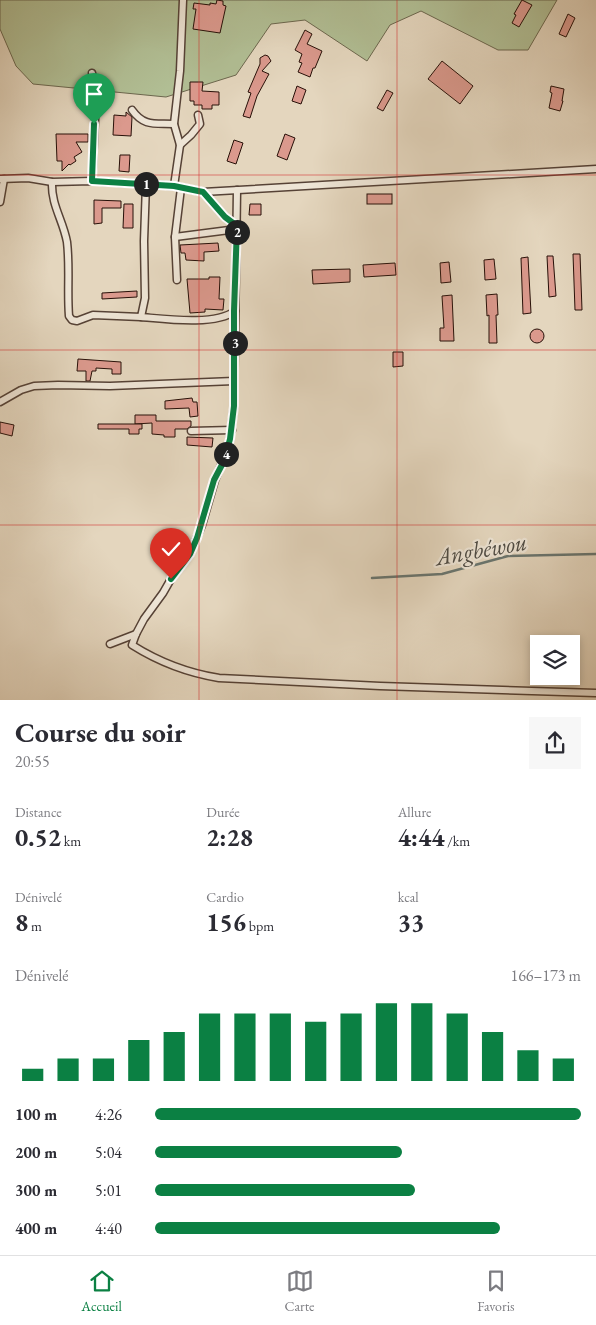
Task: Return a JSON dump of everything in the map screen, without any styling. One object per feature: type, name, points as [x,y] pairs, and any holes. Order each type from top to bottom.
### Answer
[{"type":"street","points":[[177,280],[175,237],[180,146],[174,124],[180,71],[183,0]]},
{"type":"street","points":[[92,73],[96,99],[92,181]]},
{"type":"street","points":[[132,110],[139,119],[146,122],[174,124]]},
{"type":"street","points":[[180,146],[200,124],[198,115]]},
{"type":"street","points":[[0,202],[2,179],[28,178],[52,182],[92,181],[146,184],[203,192],[596,169]]},
{"type":"street","points":[[52,182],[52,194],[65,232],[67,244],[69,312],[72,320],[92,315],[192,320],[221,318],[234,311]]},
{"type":"street","points":[[141,317],[145,298],[144,240],[146,184]]},
{"type":"street","points":[[237,190],[234,381],[232,430],[229,446],[214,480],[202,525],[190,554],[171,579],[136,634],[132,645],[181,669],[219,678],[380,686],[596,693]]},
{"type":"street","points":[[203,192],[237,228]]},
{"type":"street","points":[[175,237],[237,228]]},
{"type":"street","points":[[0,402],[21,390],[34,386],[110,386],[234,381]]},
{"type":"street","points":[[192,432],[232,430]]},
{"type":"street","points":[[110,644],[136,634]]},
{"type":"green space","points":[[0,0],[557,0],[528,50],[498,50],[421,11],[390,25],[367,61],[305,20],[271,24],[236,75],[166,97],[33,84],[16,66],[0,29]]},
{"type":"building","points":[[217,0],[223,1],[223,5],[226,6],[220,33],[193,29],[196,9],[193,9],[194,3],[210,5],[210,3],[216,4]]},
{"type":"building","points":[[522,0],[532,5],[519,27],[512,23],[516,15],[514,14]]},
{"type":"building","points":[[568,14],[575,18],[566,37],[559,34]]},
{"type":"building","points":[[305,30],[312,34],[307,44],[322,51],[310,77],[298,72],[302,63],[299,62],[302,54],[295,50]]},
{"type":"building","points":[[265,55],[271,61],[262,71],[269,74],[257,96],[250,118],[243,116],[251,93],[248,92],[260,64],[260,58]]},
{"type":"building","points":[[442,61],[473,86],[460,104],[428,79]]},
{"type":"building","points":[[190,82],[203,82],[202,91],[219,92],[219,105],[212,105],[212,109],[202,109],[202,105],[194,105],[194,101],[190,101]]},
{"type":"building","points":[[297,86],[306,90],[301,104],[292,101]]},
{"type":"building","points":[[551,86],[564,89],[560,111],[549,108],[552,93],[550,92]]},
{"type":"building","points":[[387,90],[393,93],[383,111],[377,108]]},
{"type":"building","points":[[126,112],[132,117],[131,136],[113,135],[114,115],[126,116]]},
{"type":"building","points":[[56,134],[88,134],[88,142],[76,142],[82,152],[74,157],[76,161],[69,164],[62,171],[62,161],[57,161]]},
{"type":"building","points":[[285,134],[295,138],[287,160],[277,156]]},
{"type":"building","points":[[234,140],[243,143],[236,164],[227,161]]},
{"type":"building","points":[[120,155],[130,155],[129,172],[119,171]]},
{"type":"building","points":[[367,194],[392,194],[392,204],[367,204]]},
{"type":"building","points":[[94,200],[121,201],[121,208],[102,208],[102,223],[94,224]]},
{"type":"building","points":[[124,204],[133,204],[133,228],[123,228]]},
{"type":"building","points":[[250,204],[261,204],[261,215],[249,215]]},
{"type":"building","points":[[218,243],[219,251],[204,252],[204,261],[186,260],[185,253],[181,253],[180,245]]},
{"type":"building","points":[[573,254],[580,254],[582,310],[575,310]]},
{"type":"building","points":[[547,256],[553,256],[556,296],[549,297]]},
{"type":"building","points":[[528,257],[531,313],[523,314],[521,258]]},
{"type":"building","points":[[494,259],[496,279],[485,280],[484,260]]},
{"type":"building","points":[[449,262],[451,282],[441,283],[440,263]]},
{"type":"building","points":[[395,263],[396,275],[364,277],[363,265]]},
{"type":"building","points":[[350,269],[350,282],[313,284],[312,270]]},
{"type":"building","points":[[209,277],[220,277],[219,299],[224,299],[223,310],[205,309],[205,312],[190,313],[187,279],[209,279]]},
{"type":"building","points":[[137,291],[137,297],[102,299],[102,293]]},
{"type":"building","points":[[497,294],[497,343],[489,343],[489,315],[487,316],[486,295]]},
{"type":"building","points":[[452,295],[454,341],[440,341],[440,328],[444,328],[442,296]]},
{"type":"building","points":[[534,329],[540,329],[544,336],[540,343],[534,343],[530,339],[530,333]]},
{"type":"building","points":[[393,352],[403,352],[403,366],[393,367]]},
{"type":"building","points":[[78,359],[121,362],[121,374],[112,374],[112,369],[96,368],[96,371],[92,371],[90,381],[86,381],[86,371],[77,371]]},
{"type":"building","points":[[192,398],[193,402],[197,402],[198,416],[190,417],[189,408],[165,409],[165,401]]},
{"type":"building","points":[[135,415],[156,415],[156,421],[191,421],[191,426],[187,429],[175,429],[175,437],[164,437],[164,435],[152,434],[152,423],[135,424]]},
{"type":"building","points":[[0,422],[14,425],[12,436],[0,433]]},
{"type":"building","points":[[98,424],[142,424],[142,429],[139,429],[139,434],[129,434],[129,429],[98,429]]},
{"type":"building","points":[[187,437],[213,438],[212,447],[187,445]]},
{"type":"waterway","name":"Angbéwou","points":[[372,578],[442,574],[508,556],[596,554]]},
{"type":"route","points":[[94,124],[92,181],[174,186],[203,192],[225,217],[237,226],[234,311],[234,406],[229,446],[214,480],[197,538],[190,554],[171,579]]}]
